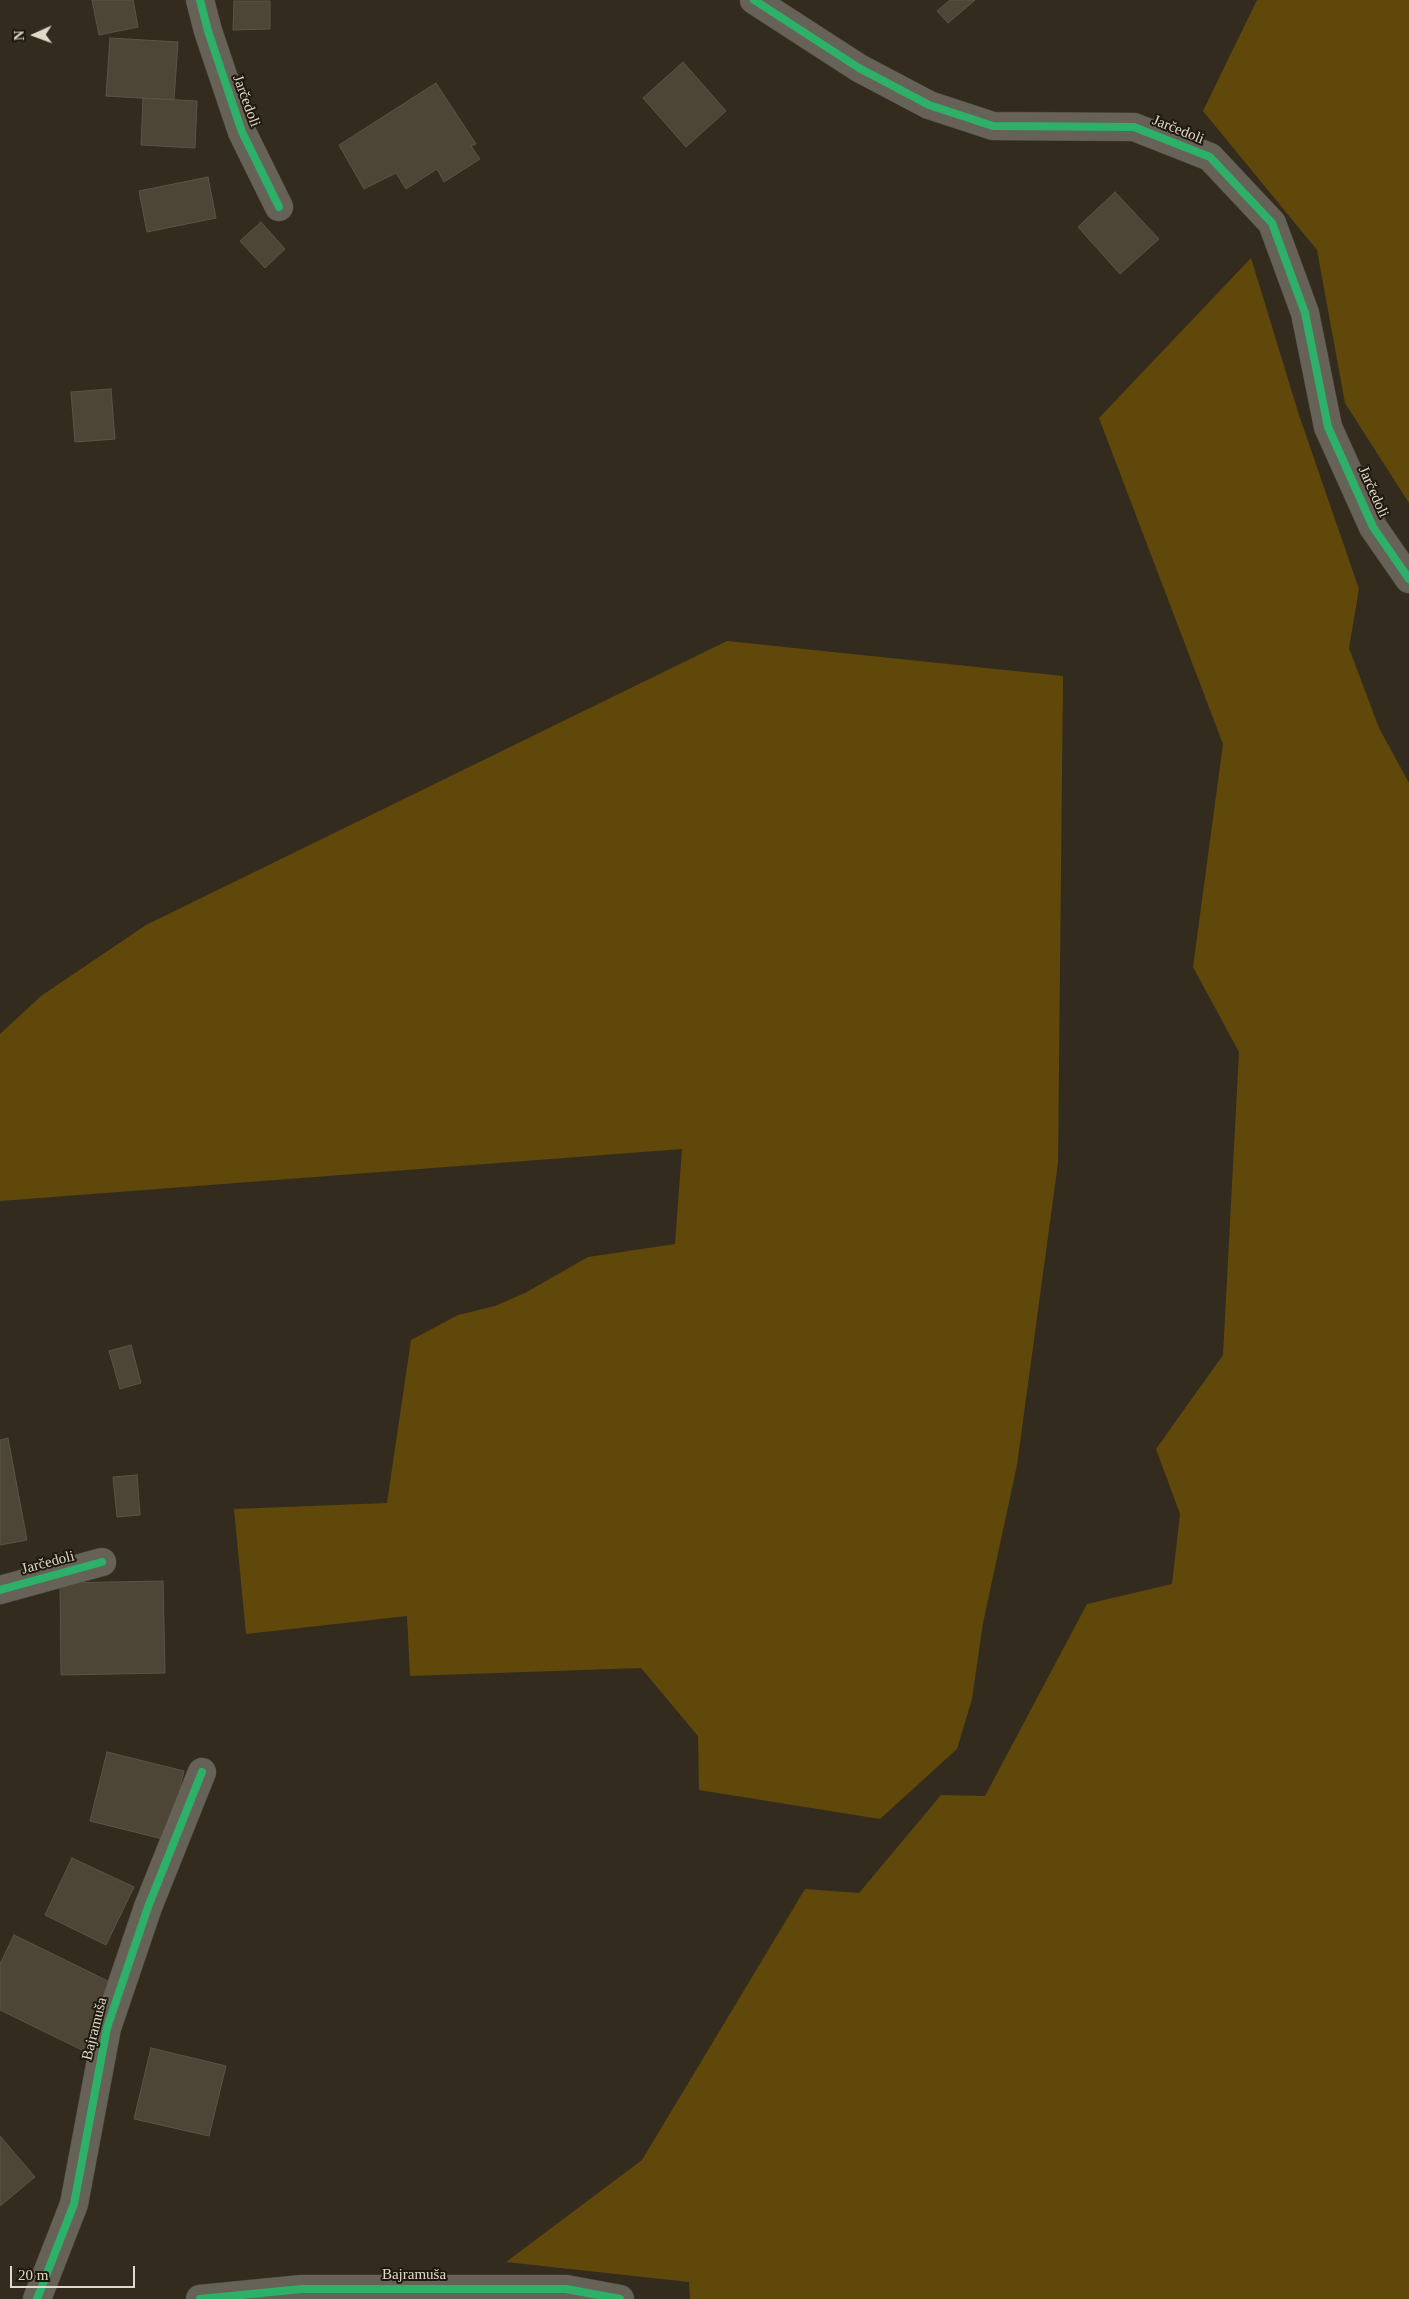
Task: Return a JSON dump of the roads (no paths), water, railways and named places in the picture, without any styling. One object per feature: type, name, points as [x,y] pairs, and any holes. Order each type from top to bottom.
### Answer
[{"type":"street","name":"Jarčedoli","points":[[200,0],[208,31],[242,132],[279,207]]},
{"type":"street","name":"Jarčedoli","points":[[754,0],[860,68],[929,105],[993,126],[1134,127],[1210,157],[1272,223],[1305,313],[1328,427],[1373,527],[1409,578]]},
{"type":"street","name":"Jarčedoli","points":[[0,1590],[102,1562]]},
{"type":"street","name":"Bajramuša","points":[[37,2299],[74,2204],[107,2028],[148,1907],[202,1772]]},
{"type":"street","name":"Bajramuša","points":[[206,2299],[302,2289],[566,2289],[620,2299]]}]
